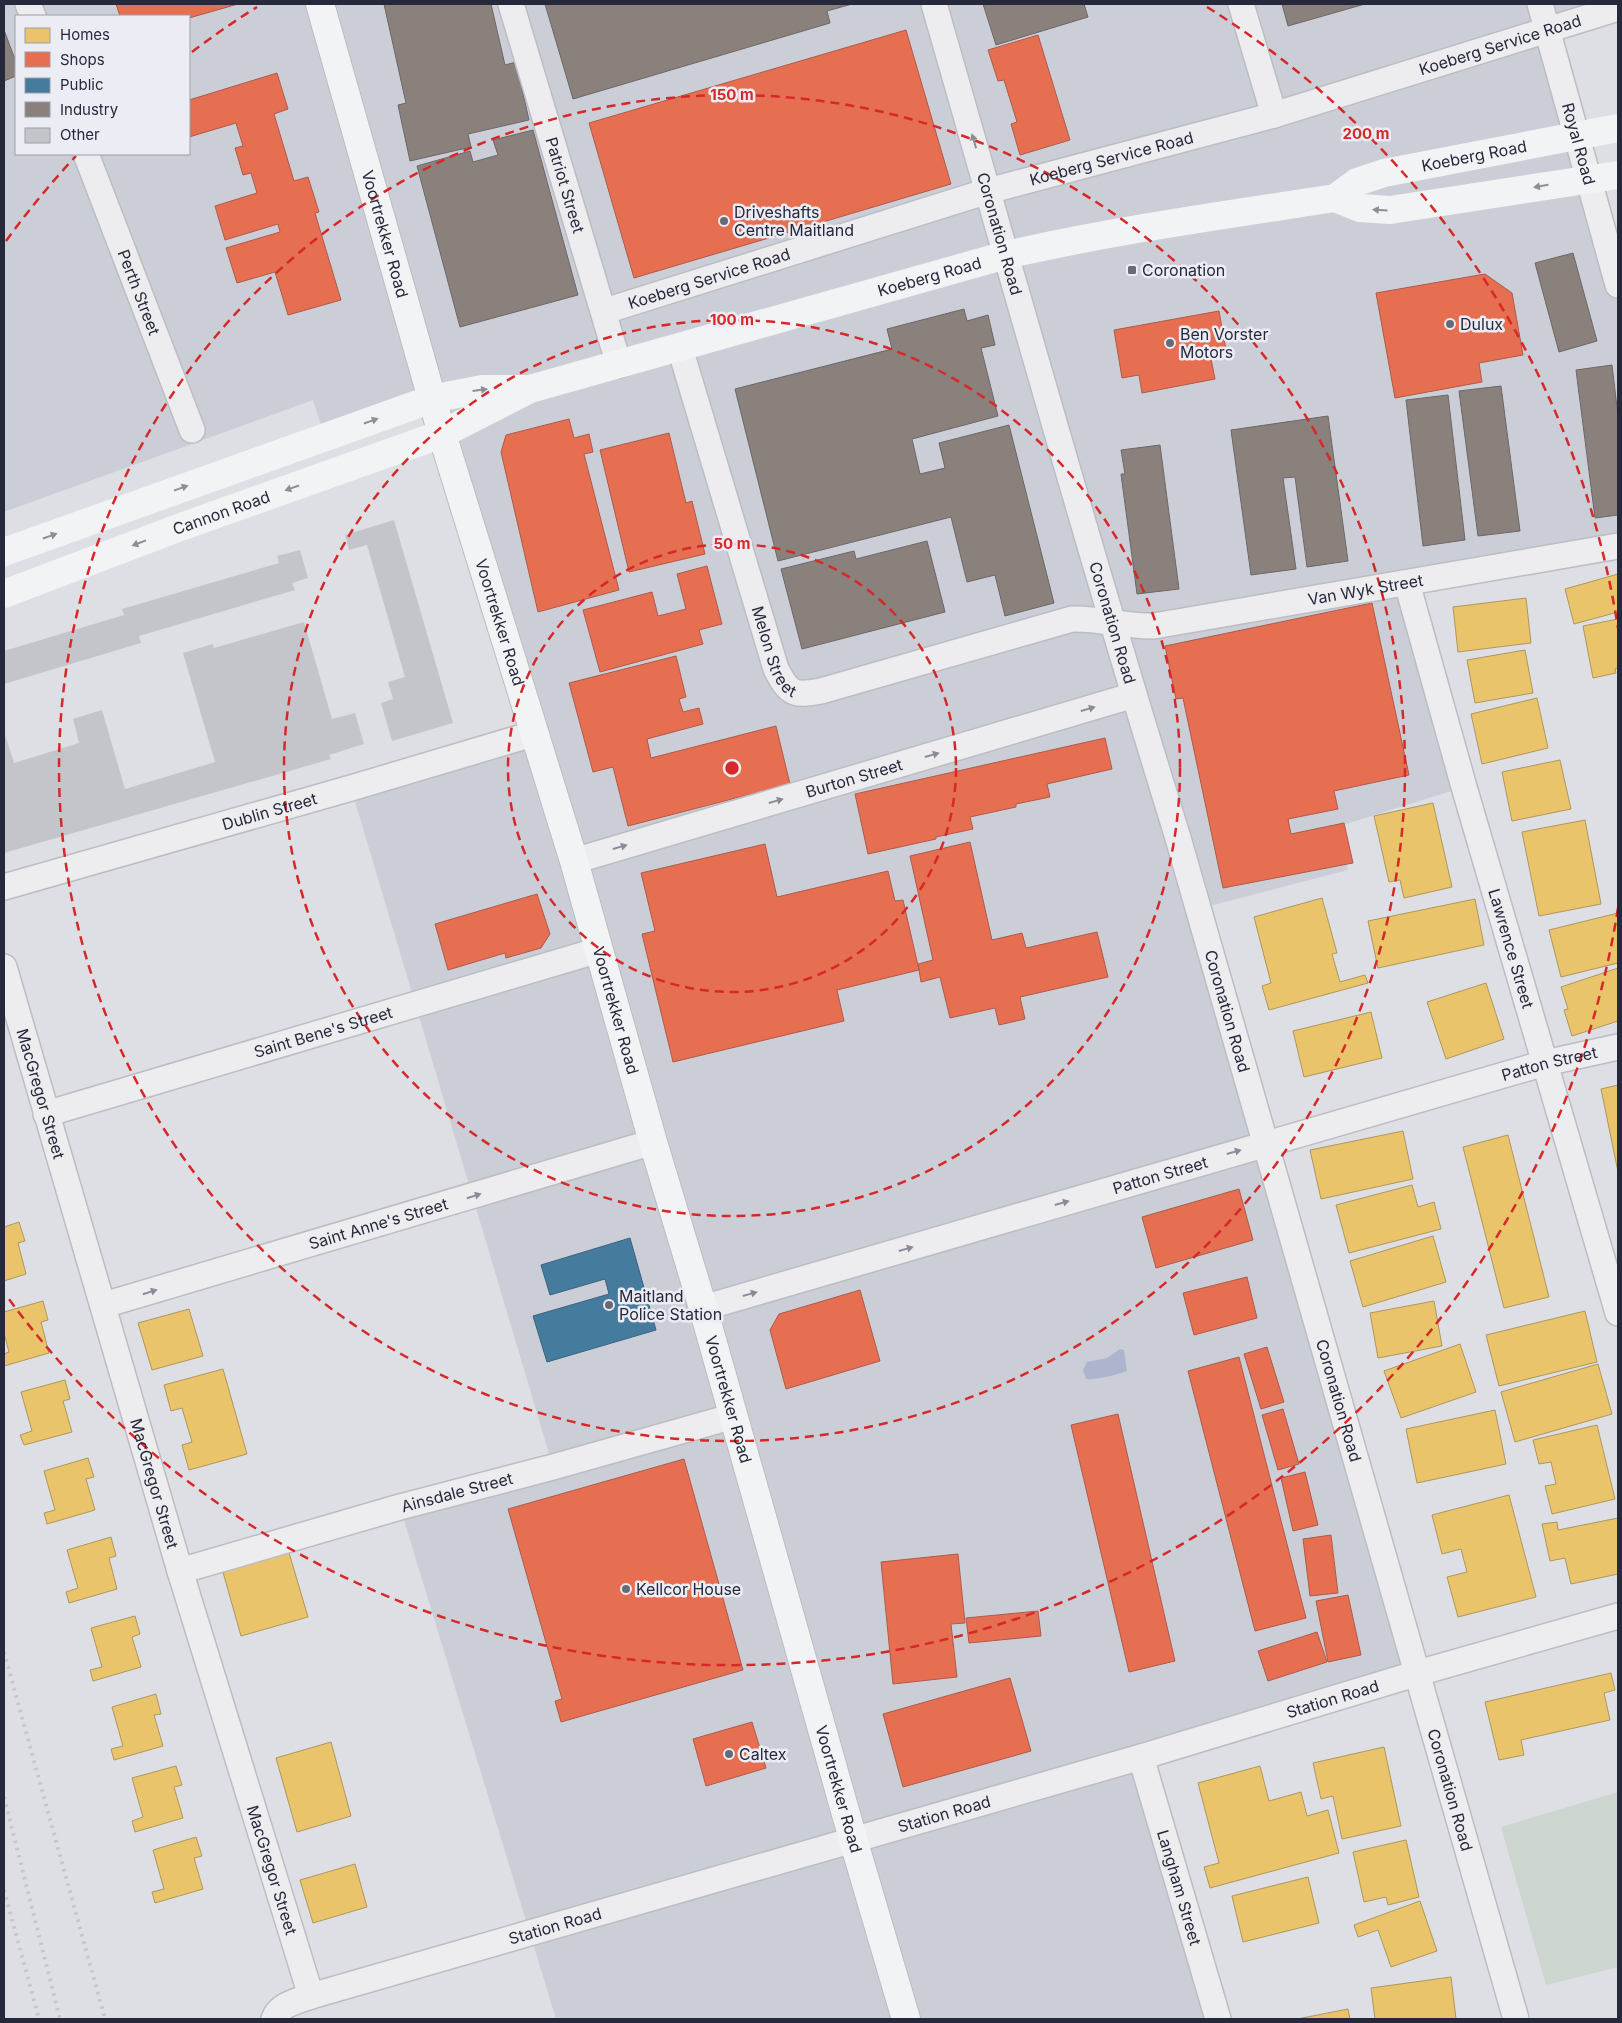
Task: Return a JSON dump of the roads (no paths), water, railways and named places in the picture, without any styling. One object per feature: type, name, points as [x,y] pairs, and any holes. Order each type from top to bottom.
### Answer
[{"type":"main road","name":"Voortrekker Road","points":[[320,4],[442,434],[574,861],[653,1142],[703,1308],[853,1839],[906,2019]]},
{"type":"main road","name":"Koeberg Road","points":[[442,434],[530,389],[1006,256],[1118,232],[1336,198],[1357,182],[1384,173],[1618,128]]},
{"type":"main road","points":[[1336,198],[1360,208],[1390,210],[1618,175]]},
{"type":"main road","name":"Koeberg Road","points":[[432,399],[482,389],[530,389]]},
{"type":"main road","points":[[4,552],[432,399]]},
{"type":"main road","name":"Cannon Road","points":[[4,594],[178,528],[442,434]]},
{"type":"street","name":"Patriot Street","points":[[511,4],[605,311],[619,365]]},
{"type":"street","name":"Coronation Road","points":[[934,4],[1112,622],[1178,838],[1516,2019]]},
{"type":"street","points":[[1241,4],[1274,115]]},
{"type":"street","name":"Royal Road","points":[[1540,4],[1618,285]]},
{"type":"street","name":"Koeberg Service Road","points":[[605,311],[988,191],[1274,115],[1618,8]]},
{"type":"street","name":"Perth Street","points":[[86,155],[192,430]]},
{"type":"street","name":"Melon Street","points":[[680,348],[776,669],[786,687],[801,694],[820,691],[1072,619],[1090,618],[1112,622]]},
{"type":"street","name":"Van Wyk Street","points":[[1112,622],[1137,626],[1154,626],[1618,546]]},
{"type":"street","name":"Lawrence Street","points":[[1407,582],[1464,787],[1618,1313]]},
{"type":"street","name":"Burton Street","points":[[574,861],[1134,695]]},
{"type":"street","name":"Dublin Street","points":[[4,887],[536,733]]},
{"type":"street","name":"Saint Bene's Street","points":[[46,1114],[599,950]]},
{"type":"street","name":"MacGregor Street","points":[[4,967],[180,1571],[311,1996]]},
{"type":"street","name":"Patton Street","points":[[703,1308],[1265,1143],[1546,1063],[1618,1047]]},
{"type":"street","name":"Saint Anne's Street","points":[[104,1305],[653,1142]]},
{"type":"street","name":"Ainsdale Street","points":[[180,1571],[400,1507],[553,1467],[734,1416]]},
{"type":"street","name":"Station Road","points":[[274,2019],[281,2008],[311,1996],[1142,1757],[1418,1673],[1618,1616]]},
{"type":"street","name":"Langham Street","points":[[1142,1757],[1218,2019]]},
{"type":"water","points":[[1120,1349],[1124,1350],[1127,1371],[1100,1378],[1086,1379],[1083,1370],[1087,1362],[1107,1358]]},
{"type":"railway","points":[[4,1652],[105,2019]]},
{"type":"railway","points":[[4,1797],[60,2019]]},
{"type":"railway","points":[[4,1890],[39,2019]]},
{"type":"place","name":"Driveshafts Centre Maitland","points":[[724,221]]},
{"type":"place","name":"Coronation","points":[[1132,270]]},
{"type":"place","name":"Dulux","points":[[1450,324]]},
{"type":"place","name":"Ben Vorster Motors","points":[[1170,343]]},
{"type":"place","name":"Maitland Police Station","points":[[609,1305]]},
{"type":"place","name":"Kellcor House","points":[[626,1589]]},
{"type":"place","name":"Caltex","points":[[729,1754]]}]
